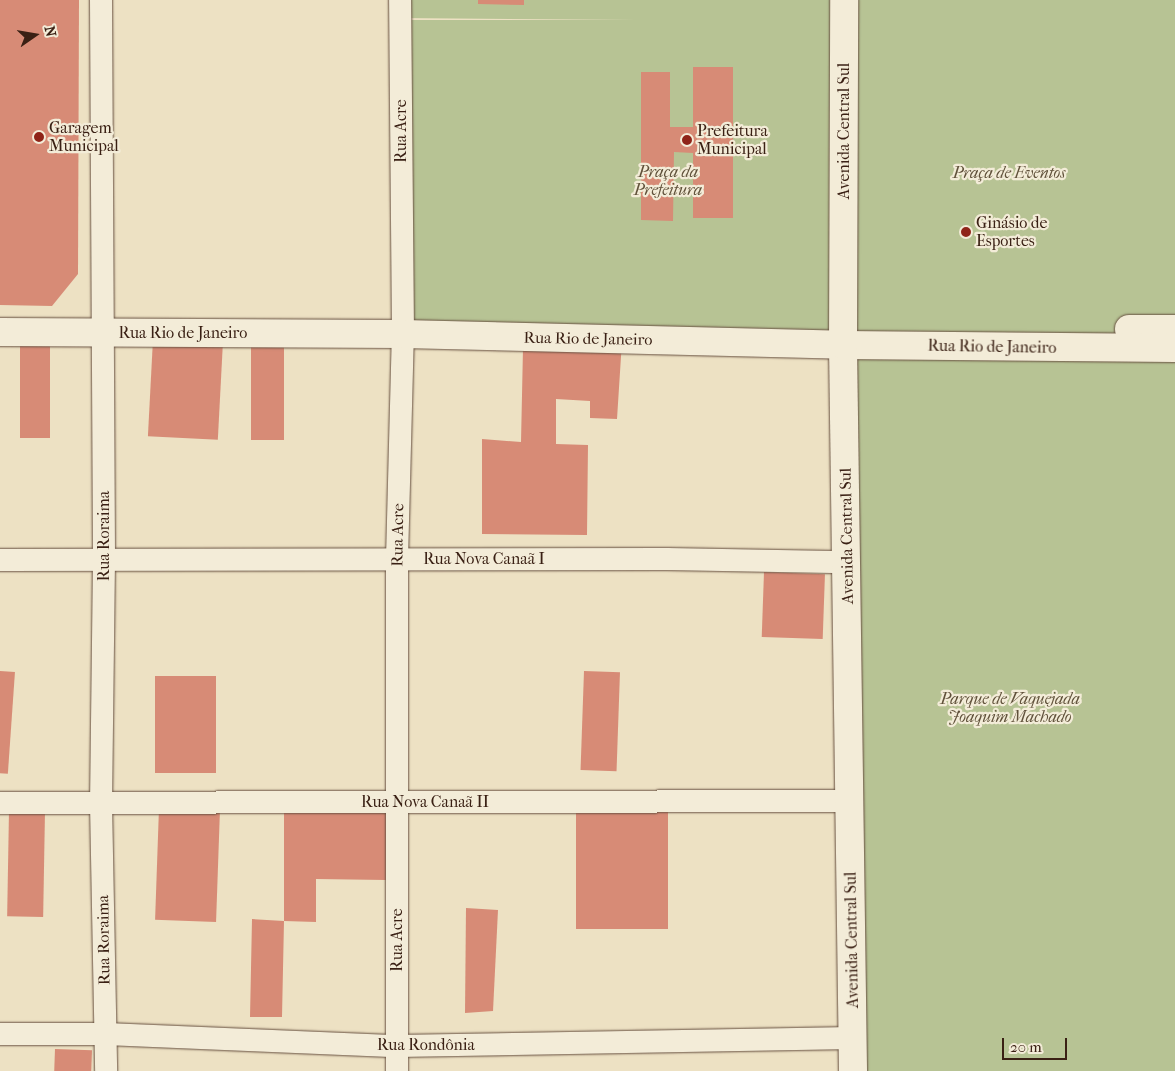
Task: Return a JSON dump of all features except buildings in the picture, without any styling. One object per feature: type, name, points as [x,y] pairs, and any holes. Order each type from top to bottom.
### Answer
[{"type":"street","name":"Rua Roraima","points":[[101,0],[104,326],[101,803],[106,1071]]},
{"type":"street","name":"Rua Acre","points":[[397,1071],[397,559],[403,327],[400,0]]},
{"type":"street","name":"Avenida Central Sul","points":[[844,0],[843,337],[848,562],[853,1071]]},
{"type":"street","name":"Rua Rio de Janeiro","points":[[0,318],[104,326]]},
{"type":"street","name":"Rua Rio de Janeiro","points":[[0,332],[104,326],[403,327],[843,337],[1175,348]]},
{"type":"street","name":"Rua Rio de Janeiro","points":[[843,337],[1175,329]]},
{"type":"street","name":"Rua Nova Canaã I","points":[[0,560],[397,559],[848,562]]},
{"type":"street","name":"Rua Nova Canaã II","points":[[0,803],[851,801]]},
{"type":"street","name":"Rua Rondônia","points":[[0,1034],[106,1034],[397,1046],[853,1038]]},
{"type":"green space","points":[[400,0],[1175,0],[1175,1071],[846,1071],[843,346],[403,334],[390,20],[637,20],[400,18]]},
{"type":"place","name":"Garagem Municipal","points":[[39,137]]},
{"type":"place","name":"Prefeitura Municipal","points":[[687,140]]},
{"type":"place","name":"Ginásio de Esportes","points":[[966,232]]},
{"type":"park label","name":"Praça de Eventos","points":[[1009,173]]},
{"type":"park label","name":"Praça da Prefeitura","points":[[668,181]]},
{"type":"park label","name":"Parque de Vaquejada Joaquim Machado","points":[[1010,708]]}]
